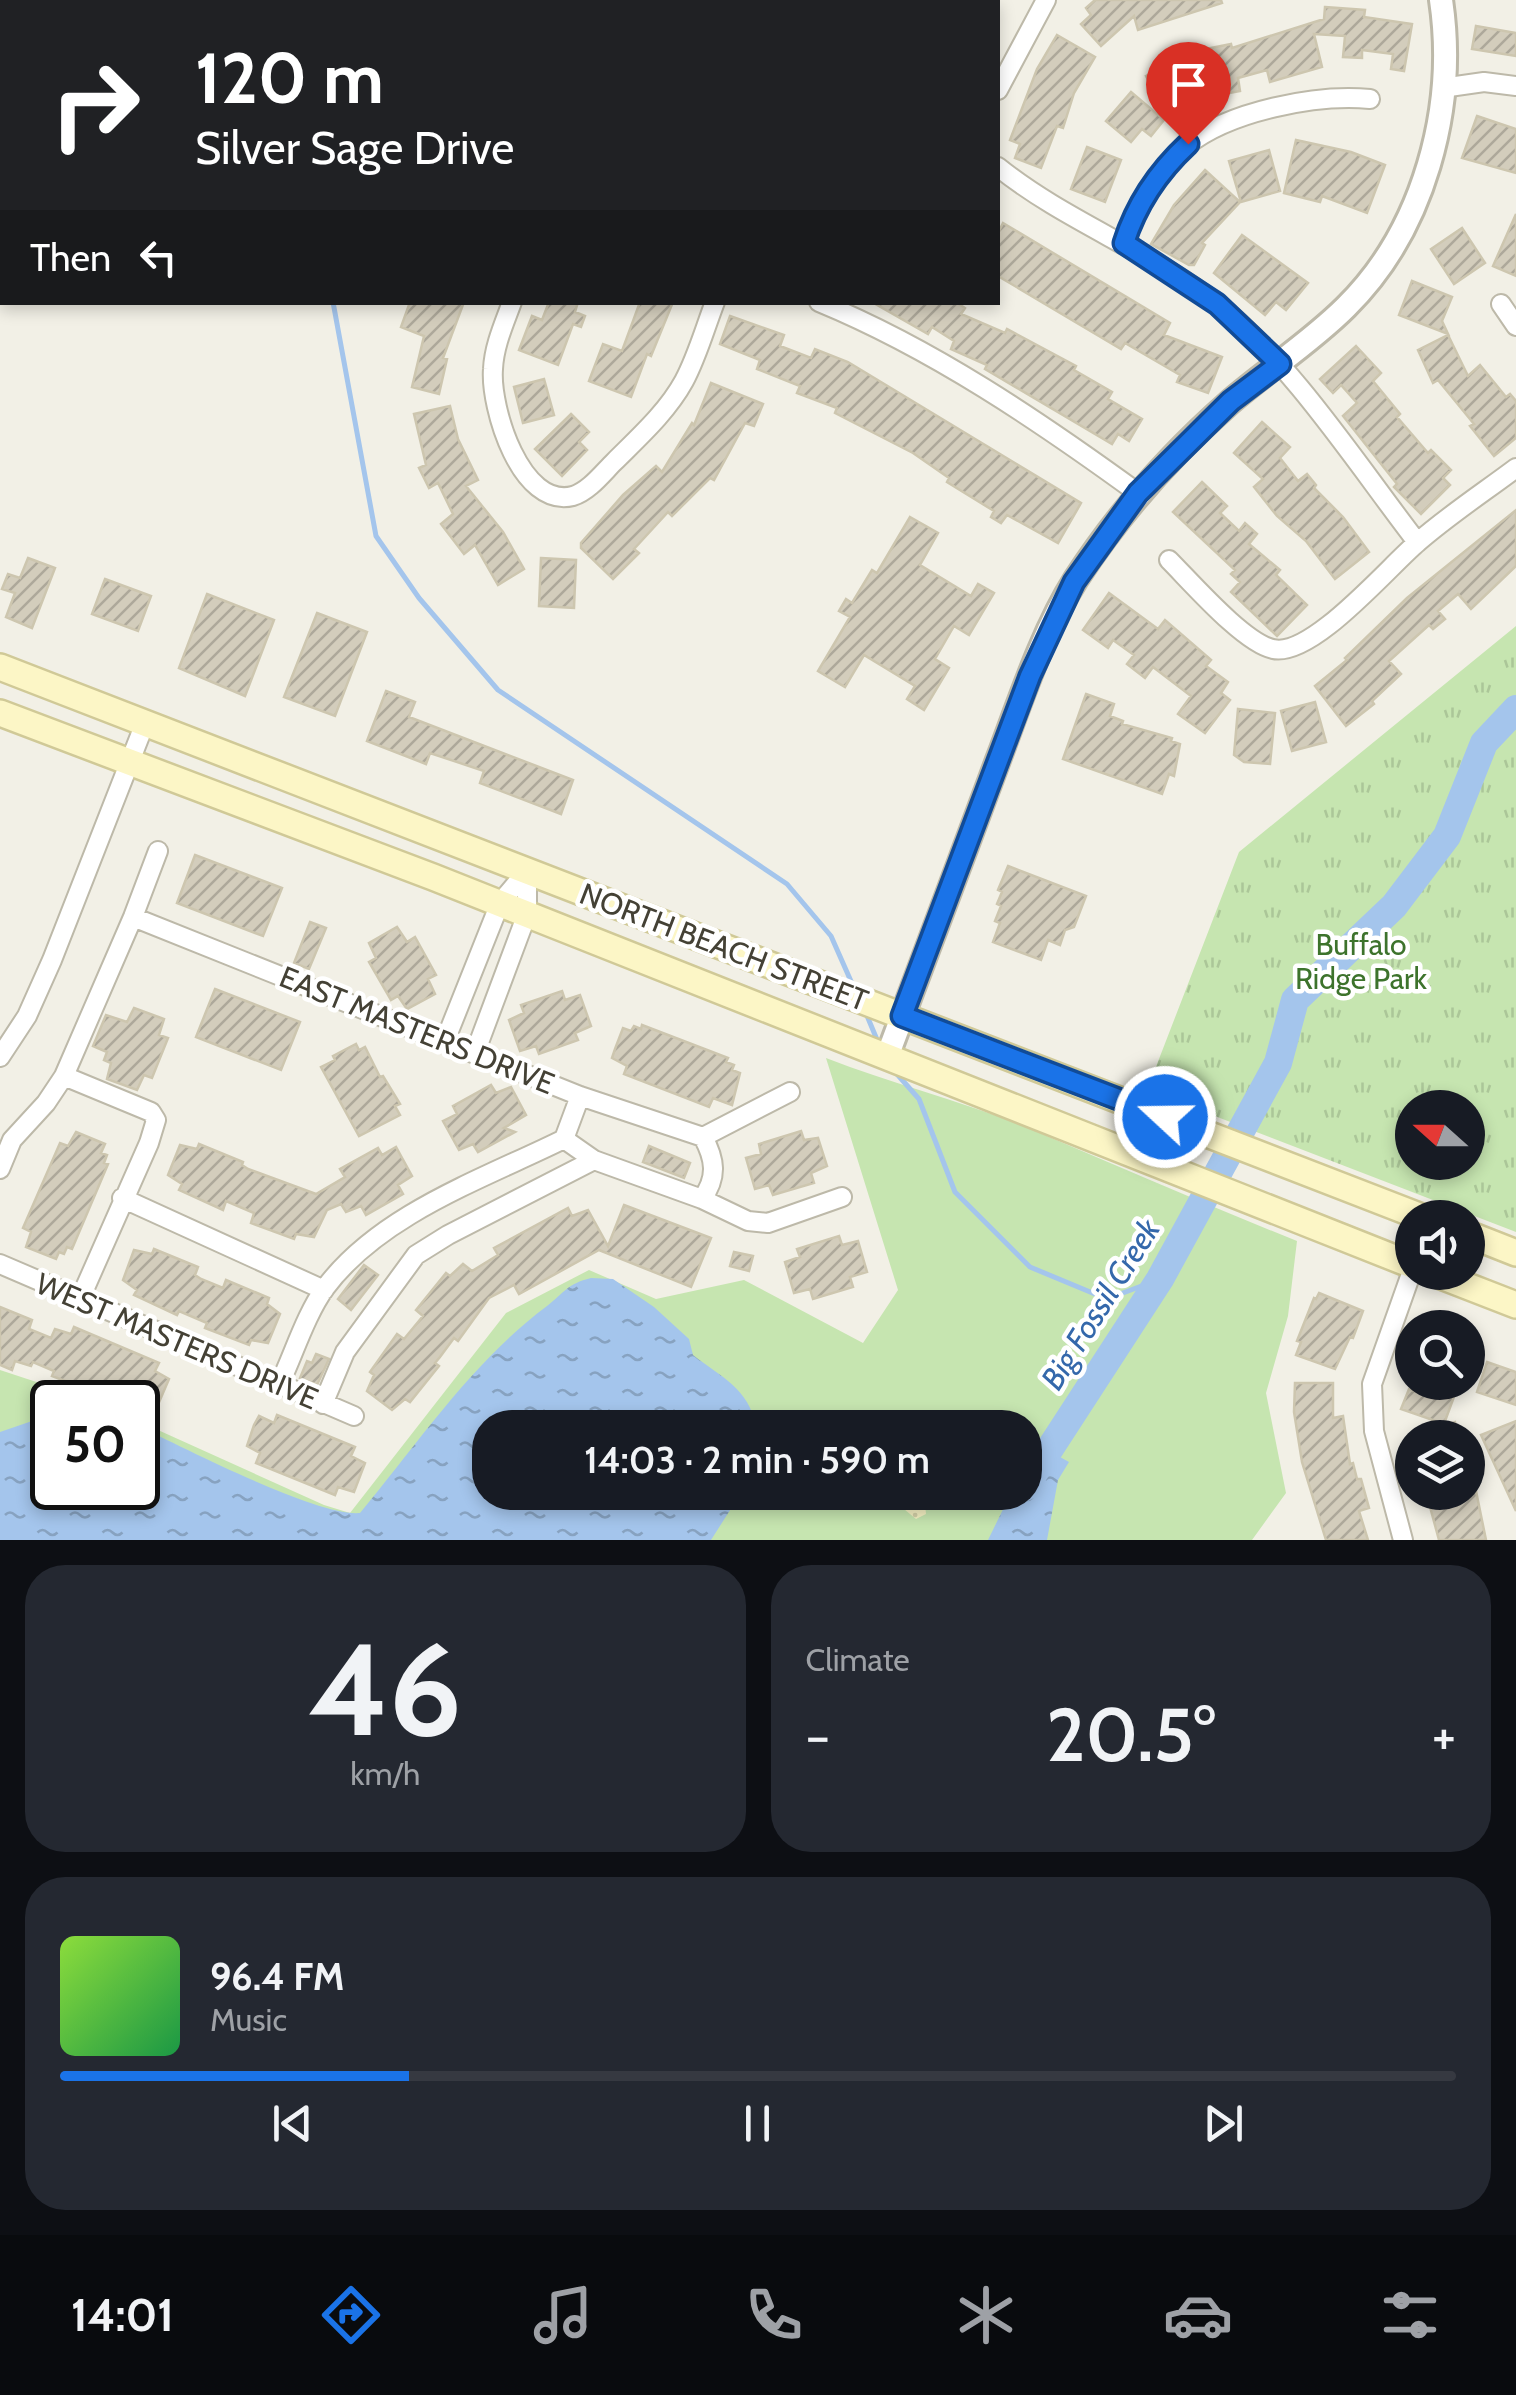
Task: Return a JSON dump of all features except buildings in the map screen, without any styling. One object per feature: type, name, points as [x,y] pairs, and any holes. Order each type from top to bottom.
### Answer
[{"type":"main road","name":"NORTH BEACH STREET","points":[[0,667],[1395,1207]]},
{"type":"main road","name":"NORTH BEACH STREET","points":[[0,713],[500,903],[1395,1261]]},
{"type":"main road","points":[[1485,1241],[1516,1253]]},
{"type":"main road","points":[[1477,1290],[1516,1305]]},
{"type":"street","points":[[1000,86],[1046,0]]},
{"type":"street","points":[[887,1057],[890,1011],[1030,676],[1074,582],[1138,493],[1231,401],[1349,304],[1375,276],[1390,252],[1434,151],[1442,88],[1440,0]]},
{"type":"street","points":[[1442,88],[1484,82],[1516,86]]},
{"type":"street","points":[[1124,243],[1141,202],[1169,162],[1208,132],[1265,110],[1346,96],[1370,99]]},
{"type":"street","points":[[1000,169],[1027,190],[1124,243],[1217,304],[1280,364],[1418,542]]},
{"type":"street","points":[[1501,304],[1516,326]]},
{"type":"street","points":[[511,305],[492,367],[493,393],[507,440],[530,482],[540,492],[555,498],[575,495],[592,484],[666,407],[684,382],[714,305]]},
{"type":"street","points":[[827,305],[926,356],[1068,442],[1138,493]]},
{"type":"street","points":[[1169,560],[1247,636],[1263,646],[1283,651],[1304,642],[1345,612],[1418,542],[1516,468]]},
{"type":"street","points":[[0,1057],[27,1016],[46,972],[144,723]]},
{"type":"street","points":[[0,1169],[12,1140],[46,1103],[64,1076],[134,917],[158,851]]},
{"type":"street","points":[[445,1041],[500,903],[527,871]]},
{"type":"street","points":[[475,1053],[527,914],[527,871]]},
{"type":"street","name":"EAST MASTERS DRIVE","points":[[134,917],[580,1096],[702,1136]]},
{"type":"street","points":[[64,1076],[151,1112],[156,1120],[80,1299]]},
{"type":"street","points":[[702,1198],[714,1183],[712,1156],[702,1136],[790,1092]]},
{"type":"street","points":[[279,1385],[324,1290],[370,1240],[564,1138],[580,1096]]},
{"type":"street","name":"EAST MASTERS DRIVE","points":[[564,1138],[594,1160],[702,1198],[748,1221],[768,1223],[842,1197]]},
{"type":"street","points":[[323,1404],[345,1352],[416,1255],[594,1160]]},
{"type":"street","points":[[122,1198],[324,1290]]},
{"type":"street","name":"WEST MASTERS DRIVE","points":[[0,1264],[354,1416]]},
{"type":"street","points":[[1402,1540],[1374,1431],[1372,1384],[1404,1290]]},
{"type":"green space","name":"Buffalo Ridge Park","points":[[1516,626],[1516,1232],[1485,1220],[1485,1200],[1433,1200],[1147,1090],[1239,852]]},
{"type":"green space","points":[[826,1058],[1003,1118],[1297,1241],[1288,1316],[1266,1393],[1286,1493],[1252,1540],[0,1540],[0,1370],[30,1380],[30,1510],[160,1510],[160,1431],[350,1513],[506,1313],[589,1270],[656,1299],[744,1280],[863,1343],[898,1290]]},
{"type":"sand","points":[[905,1510],[926,1510],[926,1514],[916,1519]]},
{"type":"water","points":[[591,1278],[613,1279],[654,1307],[689,1339],[693,1355],[741,1393],[750,1410],[472,1410],[472,1510],[730,1510],[711,1540],[0,1540],[0,1432],[30,1422],[30,1510],[160,1510],[160,1437],[283,1493],[340,1511],[360,1513],[494,1352],[577,1283]]},
{"type":"water","points":[[1042,1447],[1069,1462],[1058,1480],[1047,1540],[988,1540],[1003,1510],[1042,1510]]},
{"type":"waterway","points":[[334,305],[376,536],[419,598],[498,690],[787,884],[831,936],[854,988]]},
{"type":"waterway","name":"Big Fossil Creek","points":[[1042,1461],[1160,1279],[1278,1063],[1295,1000],[1394,906],[1447,836],[1484,743],[1516,709]]},
{"type":"waterway","points":[[865,1011],[878,1042]]},
{"type":"waterway","points":[[896,1073],[919,1099],[955,1192],[1030,1267],[1107,1299],[1160,1279]]},
{"type":"route","points":[[1165,1117],[902,1016],[1030,676],[1074,582],[1138,493],[1181,447],[1231,401],[1280,364],[1217,304],[1124,243],[1141,202],[1169,162],[1188,144]]}]
